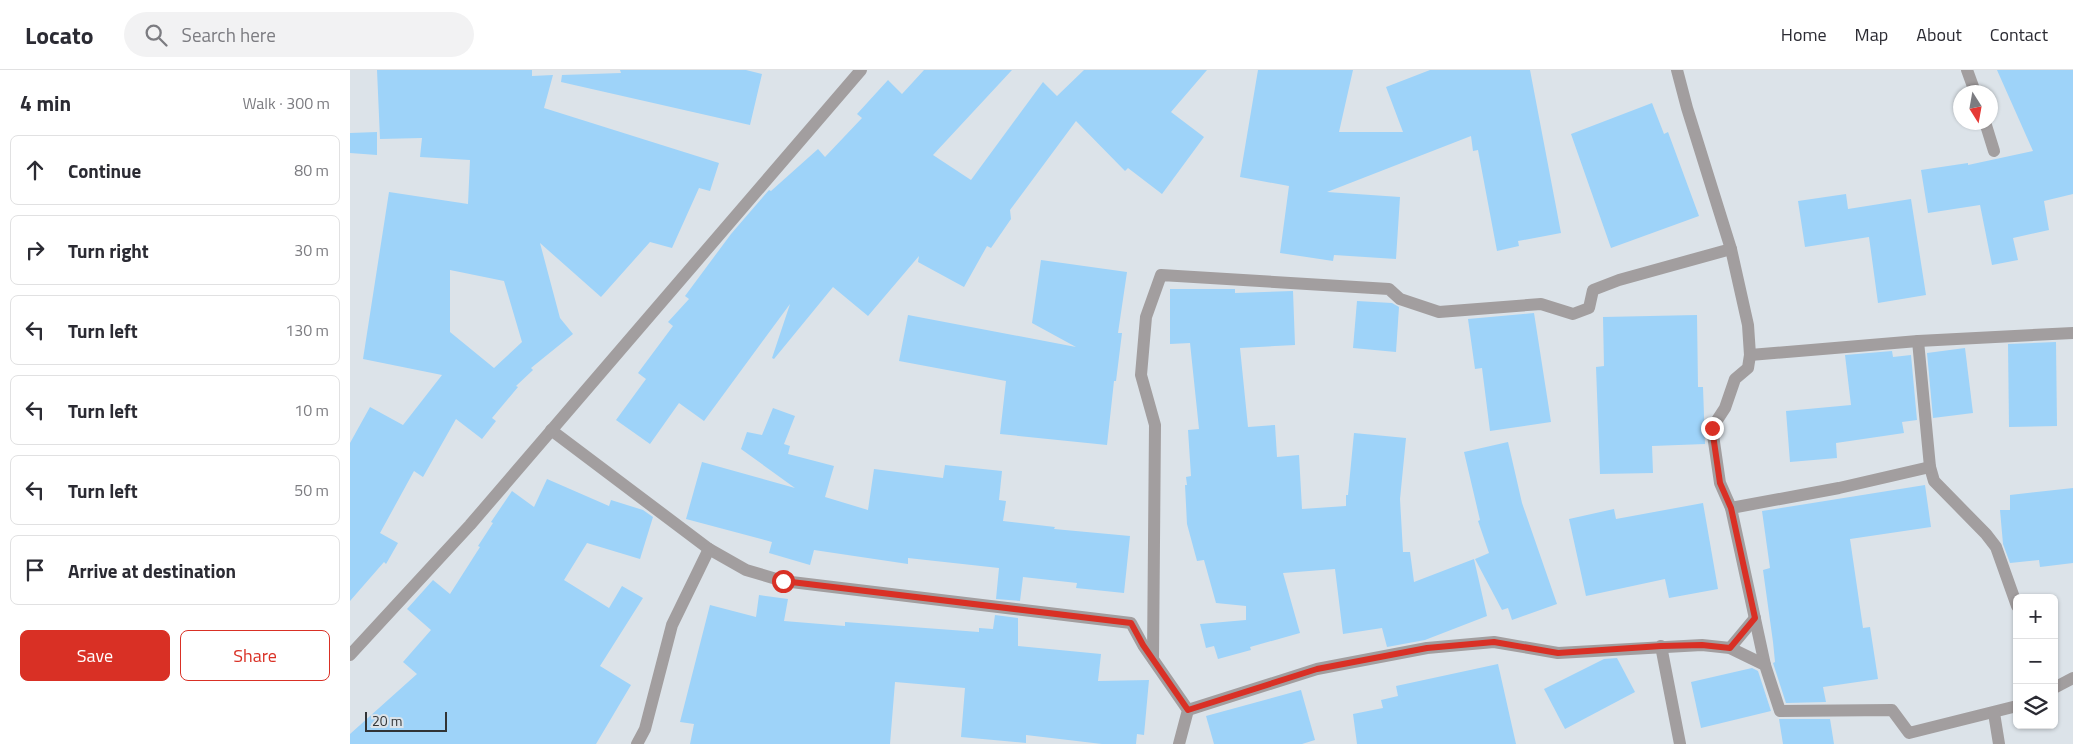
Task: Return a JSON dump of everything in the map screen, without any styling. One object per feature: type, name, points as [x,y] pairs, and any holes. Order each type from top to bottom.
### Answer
[{"type":"street","points":[[350,655],[470,525],[861,70]]},
{"type":"street","points":[[1677,70],[1731,249],[1748,326],[1750,355],[1748,368],[1735,379],[1725,408],[1712,428],[1720,483],[1731,508],[1765,665],[1780,711],[1892,710],[1909,733],[2013,707]]},
{"type":"street","points":[[1967,70],[1972,85]]},
{"type":"street","points":[[1987,130],[1994,151]]},
{"type":"street","points":[[1153,659],[1155,425],[1141,375],[1146,317],[1161,275],[1389,289],[1400,299],[1439,312],[1541,304],[1573,314],[1590,308],[1593,290],[1619,280],[1731,249]]},
{"type":"street","points":[[1750,355],[1918,341],[2073,333]]},
{"type":"street","points":[[1918,341],[1930,466],[1934,480],[1996,547],[2013,595]]},
{"type":"street","points":[[551,430],[709,549],[746,570],[783,581],[1131,623],[1143,645],[1188,710],[1179,744]]},
{"type":"street","points":[[1731,508],[1840,488],[1930,466]]},
{"type":"street","points":[[637,744],[644,729],[672,625],[709,549]]},
{"type":"street","points":[[1730,648],[1755,618]]},
{"type":"street","points":[[1188,710],[1317,669],[1427,648],[1494,642],[1558,653],[1702,645],[1730,648],[1765,665]]},
{"type":"street","points":[[1661,646],[1680,744]]},
{"type":"street","points":[[2058,686],[2073,678]]},
{"type":"street","points":[[1994,712],[1999,744]]},
{"type":"building","points":[[377,70],[532,70],[532,76],[553,75],[544,108],[719,163],[710,191],[699,188],[672,248],[650,242],[601,297],[540,243],[560,318],[573,334],[531,368],[533,370],[516,386],[518,387],[492,418],[496,421],[482,439],[456,419],[423,477],[414,471],[380,533],[398,543],[386,564],[384,562],[350,601],[350,443],[370,407],[403,425],[442,375],[363,359],[389,192],[468,204],[470,160],[420,157],[422,138],[380,139]],"holes":[[[450,270],[504,281],[522,342],[494,368],[450,332]]]},
{"type":"building","points":[[620,70],[746,70],[762,74],[750,125],[561,82],[562,75],[621,73]]},
{"type":"building","points":[[924,70],[1012,70],[933,155],[971,180],[1043,82],[1057,96],[1084,70],[1207,70],[1171,112],[1204,137],[1162,194],[1128,168],[1125,171],[1076,121],[1010,210],[1011,219],[991,248],[987,246],[964,287],[918,262],[919,256],[868,316],[833,287],[774,359],[772,358],[790,304],[704,421],[679,403],[650,444],[616,420],[646,379],[638,373],[673,326],[668,322],[689,299],[685,296],[731,234],[769,190],[771,191],[818,149],[825,157],[862,118],[857,114],[888,80],[902,94]]},
{"type":"building","points":[[1258,70],[1353,70],[1339,132],[1403,132],[1386,87],[1430,70],[1530,70],[1561,233],[1518,241],[1519,246],[1497,251],[1478,150],[1473,151],[1471,136],[1327,192],[1400,197],[1396,259],[1334,255],[1333,261],[1280,253],[1289,186],[1240,177]]},
{"type":"building","points":[[1997,70],[2073,70],[2073,194],[2044,201],[2049,230],[2013,238],[2018,260],[1992,265],[1980,205],[1928,213],[1921,170],[1968,163],[1968,165],[2033,151]]},
{"type":"building","points":[[1652,103],[1664,134],[1668,132],[1699,216],[1611,248],[1571,134]]},
{"type":"building","points":[[377,132],[377,155],[350,153],[350,133]]},
{"type":"building","points":[[1846,194],[1848,209],[1911,199],[1926,295],[1878,303],[1869,237],[1805,247],[1798,201]]},
{"type":"building","points":[[1041,260],[1127,272],[1118,333],[1122,333],[1116,381],[1114,381],[1107,445],[1000,434],[1006,381],[899,361],[908,315],[1076,347],[1032,323]]},
{"type":"building","points":[[1170,289],[1235,289],[1235,293],[1293,291],[1295,345],[1240,348],[1248,427],[1275,425],[1277,457],[1299,455],[1302,509],[1346,506],[1354,433],[1406,438],[1400,499],[1403,552],[1410,552],[1414,582],[1474,559],[1487,616],[1425,640],[1387,647],[1382,628],[1343,634],[1335,569],[1283,573],[1300,633],[1250,647],[1251,650],[1218,659],[1214,646],[1206,648],[1200,624],[1246,620],[1246,606],[1216,603],[1204,560],[1197,561],[1187,524],[1185,485],[1187,485],[1186,477],[1191,476],[1188,430],[1199,429],[1190,343],[1170,344]]},
{"type":"building","points":[[1357,301],[1392,303],[1399,307],[1396,352],[1353,348]]},
{"type":"building","points":[[1534,313],[1551,422],[1490,431],[1482,368],[1475,369],[1468,319]]},
{"type":"building","points":[[1697,315],[1698,387],[1703,387],[1705,444],[1652,446],[1653,473],[1600,474],[1596,367],[1604,366],[1603,317]]},
{"type":"building","points":[[2056,342],[2057,426],[2009,427],[2008,344]]},
{"type":"building","points":[[1965,348],[1973,413],[1933,418],[1927,353]]},
{"type":"building","points":[[1892,351],[1893,357],[1911,355],[1917,420],[1902,422],[1904,433],[1836,443],[1837,458],[1790,462],[1786,411],[1851,405],[1845,355]]},
{"type":"building","points":[[773,408],[795,416],[784,444],[790,446],[788,454],[834,466],[825,497],[868,510],[874,469],[943,478],[945,465],[1002,471],[999,500],[1006,501],[1003,521],[1055,527],[1054,529],[1130,536],[1124,593],[1076,588],[1077,583],[1023,577],[1020,601],[996,599],[999,568],[908,558],[908,564],[814,550],[810,565],[769,553],[772,542],[686,519],[702,462],[795,488],[741,449],[747,432],[762,435]]},
{"type":"building","points":[[1508,442],[1522,503],[1557,604],[1512,620],[1508,608],[1502,610],[1475,559],[1489,553],[1478,521],[1480,520],[1464,452]]},
{"type":"building","points":[[547,479],[609,506],[611,500],[643,510],[653,517],[640,559],[587,543],[564,580],[609,608],[622,586],[643,598],[600,666],[631,685],[596,744],[350,744],[350,734],[417,674],[403,662],[431,630],[407,609],[433,580],[450,594],[480,547],[478,546],[493,523],[491,522],[512,491],[534,507]]},
{"type":"building","points":[[1925,485],[1931,527],[1850,539],[1863,628],[1870,627],[1878,679],[1823,687],[1826,702],[1786,703],[1773,663],[1775,662],[1773,642],[1763,570],[1770,568],[1762,511]]},
{"type":"building","points":[[2073,488],[2073,563],[2040,567],[2039,560],[2010,563],[2003,544],[2000,510],[2010,510],[2010,495]]},
{"type":"building","points":[[1703,503],[1718,589],[1669,598],[1665,579],[1586,596],[1569,519],[1614,509],[1616,519]]},
{"type":"building","points":[[759,595],[788,599],[784,621],[845,626],[845,622],[979,632],[979,628],[993,629],[995,615],[1018,618],[1018,646],[1101,654],[1098,681],[1149,680],[1144,735],[1137,734],[1136,744],[1102,744],[1026,735],[1026,743],[961,737],[965,688],[895,682],[890,744],[690,744],[694,724],[680,722],[710,605],[756,617]]},
{"type":"building","points":[[1617,658],[1635,692],[1565,729],[1544,689],[1604,659]]},
{"type":"building","points":[[1498,664],[1516,744],[1357,744],[1353,714],[1383,708],[1381,700],[1398,696],[1396,686]]},
{"type":"building","points":[[1752,668],[1758,671],[1771,711],[1701,728],[1691,682]]},
{"type":"building","points":[[1301,690],[1315,740],[1302,744],[1214,744],[1206,716]]},
{"type":"building","points":[[1779,719],[1830,719],[1834,744],[1783,744]]},
{"type":"route","points":[[783,581],[1131,623],[1143,645],[1188,710],[1317,669],[1427,648],[1494,642],[1558,653],[1661,646],[1702,645],[1730,648],[1755,618],[1731,508],[1720,483],[1712,428]]}]
